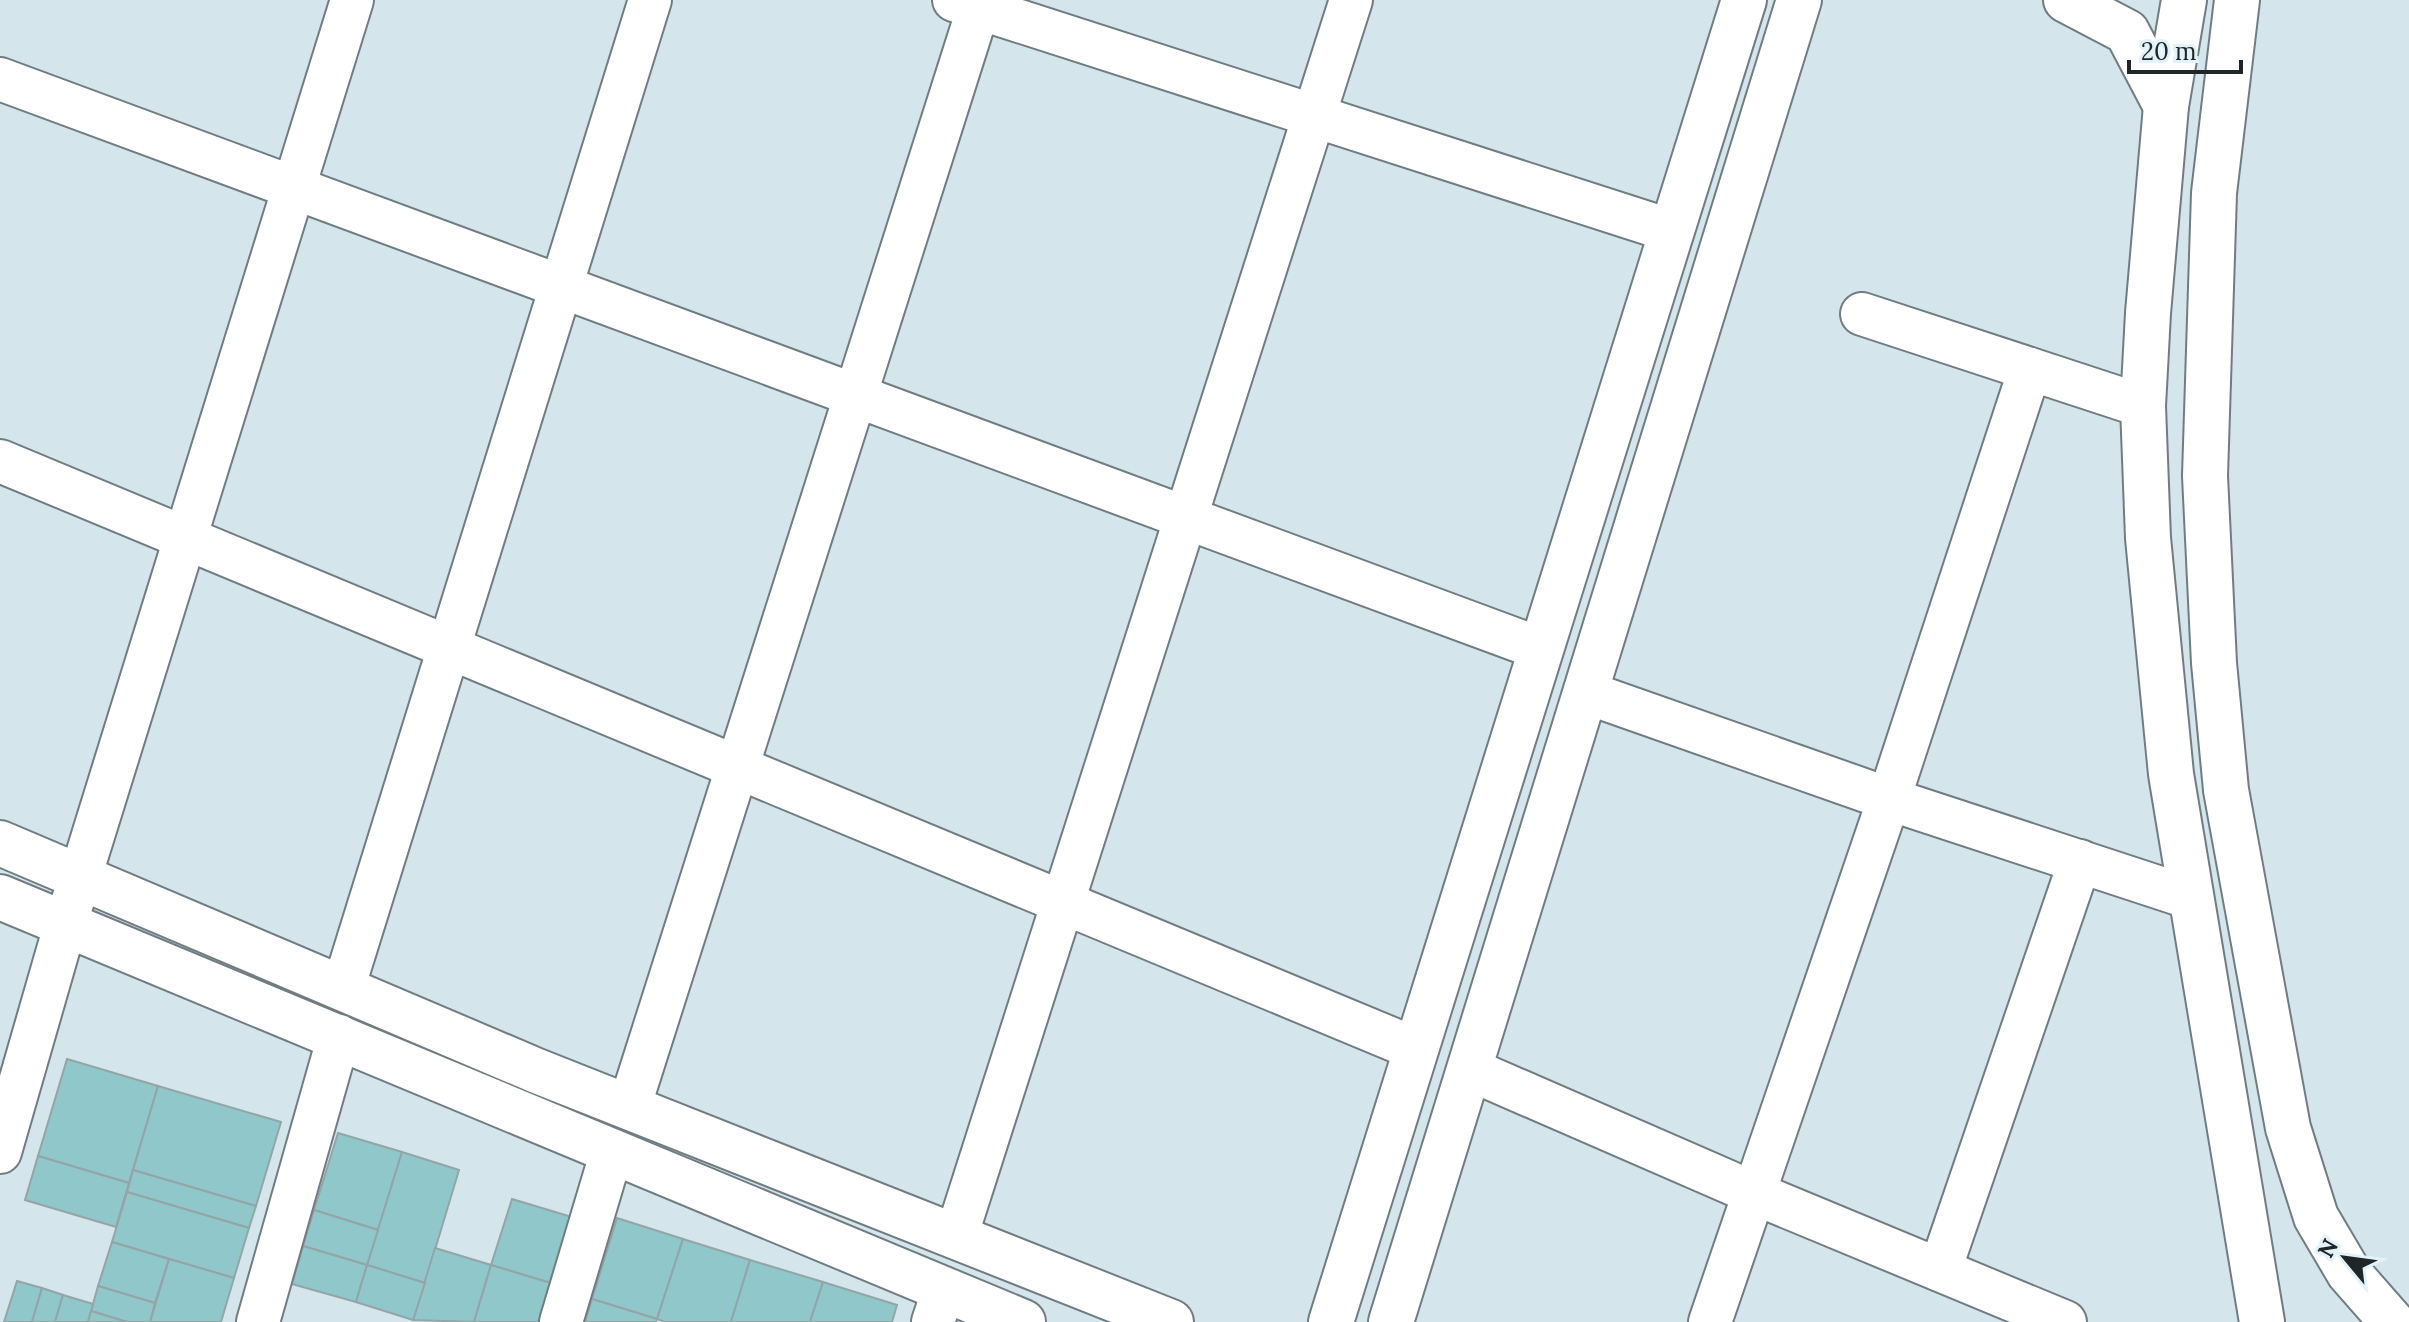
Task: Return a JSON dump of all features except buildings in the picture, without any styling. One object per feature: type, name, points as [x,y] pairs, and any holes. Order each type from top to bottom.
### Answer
[{"type":"street","points":[[0,1152],[65,926],[352,0]]},
{"type":"street","points":[[343,989],[650,0]]},
{"type":"street","points":[[956,1237],[1351,0]]},
{"type":"street","points":[[1331,1322],[1744,0]]},
{"type":"street","points":[[1391,1322],[1799,0]]},
{"type":"street","points":[[2066,0],[2127,32],[2166,106]]},
{"type":"street","points":[[2184,0],[2166,106],[2148,313],[2143,406],[2148,538],[2171,774],[2262,1322]]},
{"type":"street","points":[[2237,0],[2214,193],[2205,476],[2214,663],[2226,790],[2288,1128],[2316,1217],[2349,1273],[2392,1322]]},
{"type":"street","points":[[629,1108],[855,396],[971,3],[1672,231]]},
{"type":"street","points":[[0,79],[1541,649]]},
{"type":"street","points":[[1862,314],[2143,406]]},
{"type":"street","points":[[1710,1322],[1889,799],[2030,369]]},
{"type":"street","points":[[0,461],[1416,1049]]},
{"type":"street","points":[[1585,692],[1889,799],[2191,898]]},
{"type":"street","points":[[0,843],[629,1108],[1171,1322]]},
{"type":"street","points":[[1940,1270],[2080,861]]},
{"type":"street","points":[[0,897],[612,1151],[938,1305],[1023,1322]]},
{"type":"street","points":[[258,1322],[339,1036]]},
{"type":"street","points":[[1469,1069],[1754,1193],[2065,1322]]},
{"type":"street","points":[[561,1322],[612,1151]]}]
